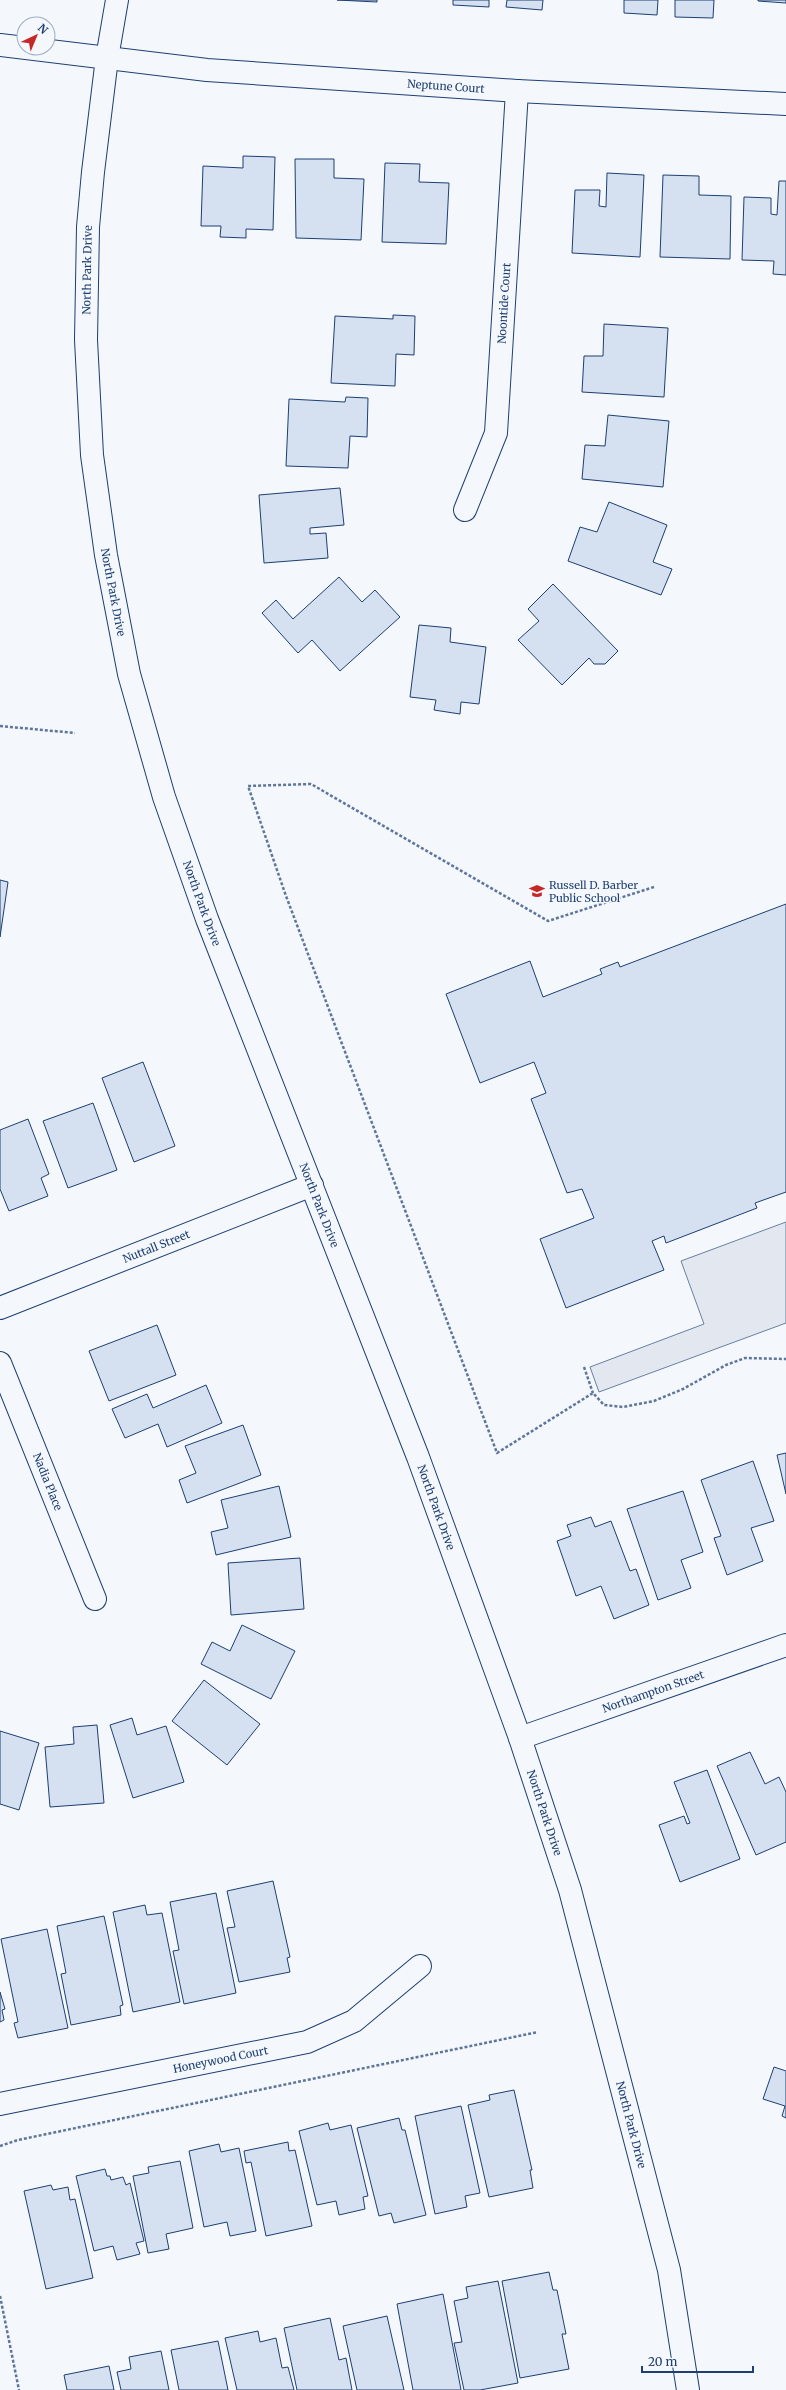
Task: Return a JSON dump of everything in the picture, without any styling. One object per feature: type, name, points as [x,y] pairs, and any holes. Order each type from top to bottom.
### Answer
[{"type":"street","name":"North Park Drive","points":[[117,0],[107,58],[88,227],[86,340],[92,455],[106,555],[130,674],[164,797],[207,919],[418,1457],[520,1738],[570,1890],[670,2270],[688,2390]]},
{"type":"street","name":"Neptune Court","points":[[0,45],[207,70],[517,91],[786,104]]},
{"type":"street","name":"Noontide Court","points":[[465,510],[496,433],[517,91]]},
{"type":"street","name":"Nuttall Street","points":[[0,1308],[312,1185]]},
{"type":"street","name":"Nadia Place","points":[[0,1363],[95,1599]]},
{"type":"street","name":"Northampton Street","points":[[520,1738],[786,1645]]},
{"type":"street","name":"Honeywood Court","points":[[0,2104],[307,2042],[354,2021],[420,1966]]},
{"type":"path","points":[[0,726],[75,733]]},
{"type":"path","points":[[593,1393],[497,1453],[286,896],[248,786],[311,784],[548,921],[654,887]]},
{"type":"path","points":[[584,1368],[593,1393],[604,1405],[623,1407],[654,1401],[683,1389],[726,1365],[746,1358],[786,1358]]},
{"type":"path","points":[[0,2146],[18,2140],[538,2032]]},
{"type":"path","points":[[0,2296],[19,2390]]},
{"type":"shaded area","points":[[786,1222],[786,1323],[599,1392],[590,1367],[704,1324],[681,1261]]},
{"type":"building","points":[[337,0],[377,0],[377,2]]},
{"type":"building","points":[[453,0],[489,0],[489,7],[453,5]]},
{"type":"building","points":[[507,0],[543,0],[542,10],[506,7]]},
{"type":"building","points":[[624,0],[658,0],[657,15],[624,13]]},
{"type":"building","points":[[675,0],[714,0],[713,18],[675,17]]},
{"type":"building","points":[[786,0],[786,3],[758,1]]},
{"type":"building","points":[[243,156],[275,157],[273,230],[246,229],[246,238],[220,237],[221,226],[201,226],[203,166],[243,168]]},
{"type":"building","points":[[295,159],[334,159],[334,178],[364,179],[361,240],[296,238]]},
{"type":"building","points":[[385,163],[420,164],[419,182],[449,183],[446,244],[382,242]]},
{"type":"building","points":[[607,173],[644,175],[640,257],[572,253],[575,190],[600,190],[599,206],[606,207]]},
{"type":"building","points":[[663,175],[699,176],[699,195],[731,196],[730,259],[660,257]]},
{"type":"building","points":[[779,181],[786,181],[786,275],[773,274],[774,261],[742,260],[744,197],[771,198],[771,214],[777,215]]},
{"type":"building","points":[[393,315],[415,316],[414,355],[396,354],[395,386],[331,383],[335,316],[393,319]]},
{"type":"building","points":[[604,324],[668,328],[664,397],[582,392],[584,356],[603,356]]},
{"type":"building","points":[[346,397],[368,398],[367,437],[350,436],[348,468],[286,466],[289,399],[345,402]]},
{"type":"building","points":[[608,415],[669,421],[663,487],[582,479],[585,445],[605,446]]},
{"type":"building","points":[[340,488],[344,525],[310,528],[310,534],[326,533],[328,558],[264,563],[259,495]]},
{"type":"building","points":[[609,502],[667,525],[653,562],[672,569],[661,595],[568,561],[580,527],[597,532]]},
{"type":"building","points":[[339,577],[362,602],[375,590],[400,617],[340,671],[312,640],[298,653],[262,613],[276,600],[293,619]]},
{"type":"building","points":[[553,584],[618,651],[605,664],[594,664],[589,658],[562,685],[518,640],[539,621],[528,609]]},
{"type":"building","points":[[419,625],[451,628],[450,642],[486,647],[479,704],[461,702],[460,714],[434,710],[436,700],[410,697]]},
{"type":"building","points":[[0,880],[8,882],[0,937]]},
{"type":"building","points":[[786,904],[786,1192],[755,1203],[757,1208],[666,1243],[664,1236],[652,1241],[664,1270],[566,1308],[540,1239],[594,1218],[582,1189],[567,1193],[531,1099],[546,1093],[534,1062],[480,1083],[446,994],[530,961],[543,997],[602,974],[600,969],[618,962],[620,967]]},
{"type":"building","points":[[143,1062],[175,1146],[134,1162],[102,1078]]},
{"type":"building","points":[[93,1103],[117,1170],[68,1188],[43,1121]]},
{"type":"building","points":[[28,1119],[49,1174],[41,1178],[48,1196],[9,1211],[0,1189],[0,1130]]},
{"type":"building","points":[[157,1325],[176,1375],[109,1401],[89,1351]]},
{"type":"building","points":[[206,1385],[222,1423],[167,1447],[158,1424],[125,1438],[112,1409],[147,1394],[153,1408]]},
{"type":"building","points":[[243,1425],[261,1475],[187,1503],[179,1480],[196,1473],[185,1446]]},
{"type":"building","points":[[786,1453],[786,1494],[777,1455]]},
{"type":"building","points":[[753,1461],[774,1521],[751,1528],[763,1561],[727,1575],[714,1538],[721,1536],[701,1480]]},
{"type":"building","points":[[279,1486],[291,1537],[216,1555],[211,1532],[228,1528],[221,1500]]},
{"type":"building","points":[[683,1491],[703,1552],[681,1560],[691,1588],[658,1600],[627,1509]]},
{"type":"building","points":[[591,1517],[595,1527],[611,1521],[630,1571],[636,1569],[649,1605],[614,1619],[601,1586],[576,1596],[557,1541],[571,1536],[567,1525]]},
{"type":"building","points":[[300,1558],[304,1609],[231,1615],[228,1563]]},
{"type":"building","points":[[242,1625],[295,1651],[271,1699],[201,1664],[212,1642],[230,1651]]},
{"type":"building","points":[[204,1680],[260,1724],[227,1765],[172,1721]]},
{"type":"building","points":[[132,1718],[137,1735],[166,1726],[184,1782],[133,1798],[110,1725]]},
{"type":"building","points":[[97,1725],[104,1803],[50,1807],[45,1747],[74,1744],[73,1727]]},
{"type":"building","points":[[0,1731],[39,1743],[19,1810],[0,1804]]},
{"type":"building","points":[[750,1752],[765,1784],[779,1777],[786,1792],[786,1842],[756,1855],[717,1766]]},
{"type":"building","points":[[707,1770],[740,1859],[680,1882],[659,1825],[684,1816],[687,1824],[690,1823],[674,1782]]},
{"type":"building","points":[[273,1881],[290,1957],[287,1958],[290,1972],[239,1982],[227,1928],[235,1927],[227,1891]]},
{"type":"building","points":[[216,1893],[236,1993],[184,2004],[173,1951],[179,1950],[170,1902]]},
{"type":"building","points":[[145,1905],[147,1915],[162,1913],[180,2002],[133,2012],[113,1912]]},
{"type":"building","points":[[104,1916],[123,2005],[120,2006],[121,2015],[71,2025],[61,1974],[66,1973],[57,1926]]},
{"type":"building","points":[[47,1929],[68,2028],[18,2038],[14,2023],[18,2022],[1,1939]]},
{"type":"building","points":[[0,1992],[5,2009],[2,2010],[4,2020],[0,2022]]},
{"type":"building","points":[[774,2067],[786,2071],[786,2118],[782,2116],[785,2106],[763,2099]]},
{"type":"building","points":[[514,2090],[532,2170],[530,2170],[533,2188],[489,2197],[468,2105],[490,2100],[489,2095]]},
{"type":"building","points":[[461,2106],[480,2193],[465,2196],[467,2207],[435,2214],[415,2116]]},
{"type":"building","points":[[399,2118],[402,2130],[405,2130],[426,2215],[394,2223],[391,2213],[379,2216],[357,2128]]},
{"type":"building","points":[[328,2123],[330,2130],[351,2125],[368,2196],[363,2197],[365,2209],[339,2215],[336,2201],[317,2205],[299,2131]]},
{"type":"building","points":[[288,2142],[289,2151],[295,2150],[312,2226],[266,2236],[251,2162],[246,2163],[244,2151]]},
{"type":"building","points":[[219,2144],[221,2152],[239,2148],[256,2231],[230,2236],[227,2222],[204,2227],[189,2151]]},
{"type":"building","points":[[180,2161],[193,2228],[166,2234],[169,2249],[148,2253],[133,2176],[149,2173],[148,2167]]},
{"type":"building","points":[[105,2169],[107,2176],[110,2176],[111,2180],[123,2177],[126,2185],[130,2183],[144,2241],[136,2243],[140,2254],[117,2260],[113,2246],[94,2251],[76,2176]]},
{"type":"building","points":[[51,2185],[53,2190],[68,2187],[70,2200],[75,2199],[93,2278],[46,2289],[24,2191]]},
{"type":"building","points":[[549,2272],[553,2290],[557,2290],[566,2334],[562,2334],[569,2369],[520,2378],[502,2281]]},
{"type":"building","points":[[498,2281],[518,2383],[480,2390],[464,2390],[454,2343],[462,2342],[454,2301],[468,2298],[466,2287]]},
{"type":"building","points":[[443,2294],[461,2390],[413,2390],[397,2304]]},
{"type":"building","points":[[387,2316],[404,2390],[357,2390],[343,2326]]},
{"type":"building","points":[[330,2318],[339,2360],[346,2358],[352,2390],[297,2390],[284,2328]]},
{"type":"building","points":[[258,2331],[260,2342],[276,2338],[282,2368],[288,2367],[294,2390],[237,2390],[225,2338]]},
{"type":"building","points":[[218,2341],[228,2390],[179,2390],[171,2350]]},
{"type":"building","points":[[161,2351],[169,2390],[121,2390],[117,2372],[131,2369],[129,2357]]},
{"type":"building","points":[[109,2366],[114,2390],[67,2390],[64,2375]]},
{"type":"place","name":"Russell D. Barber Public School","points":[[537,891]]}]
